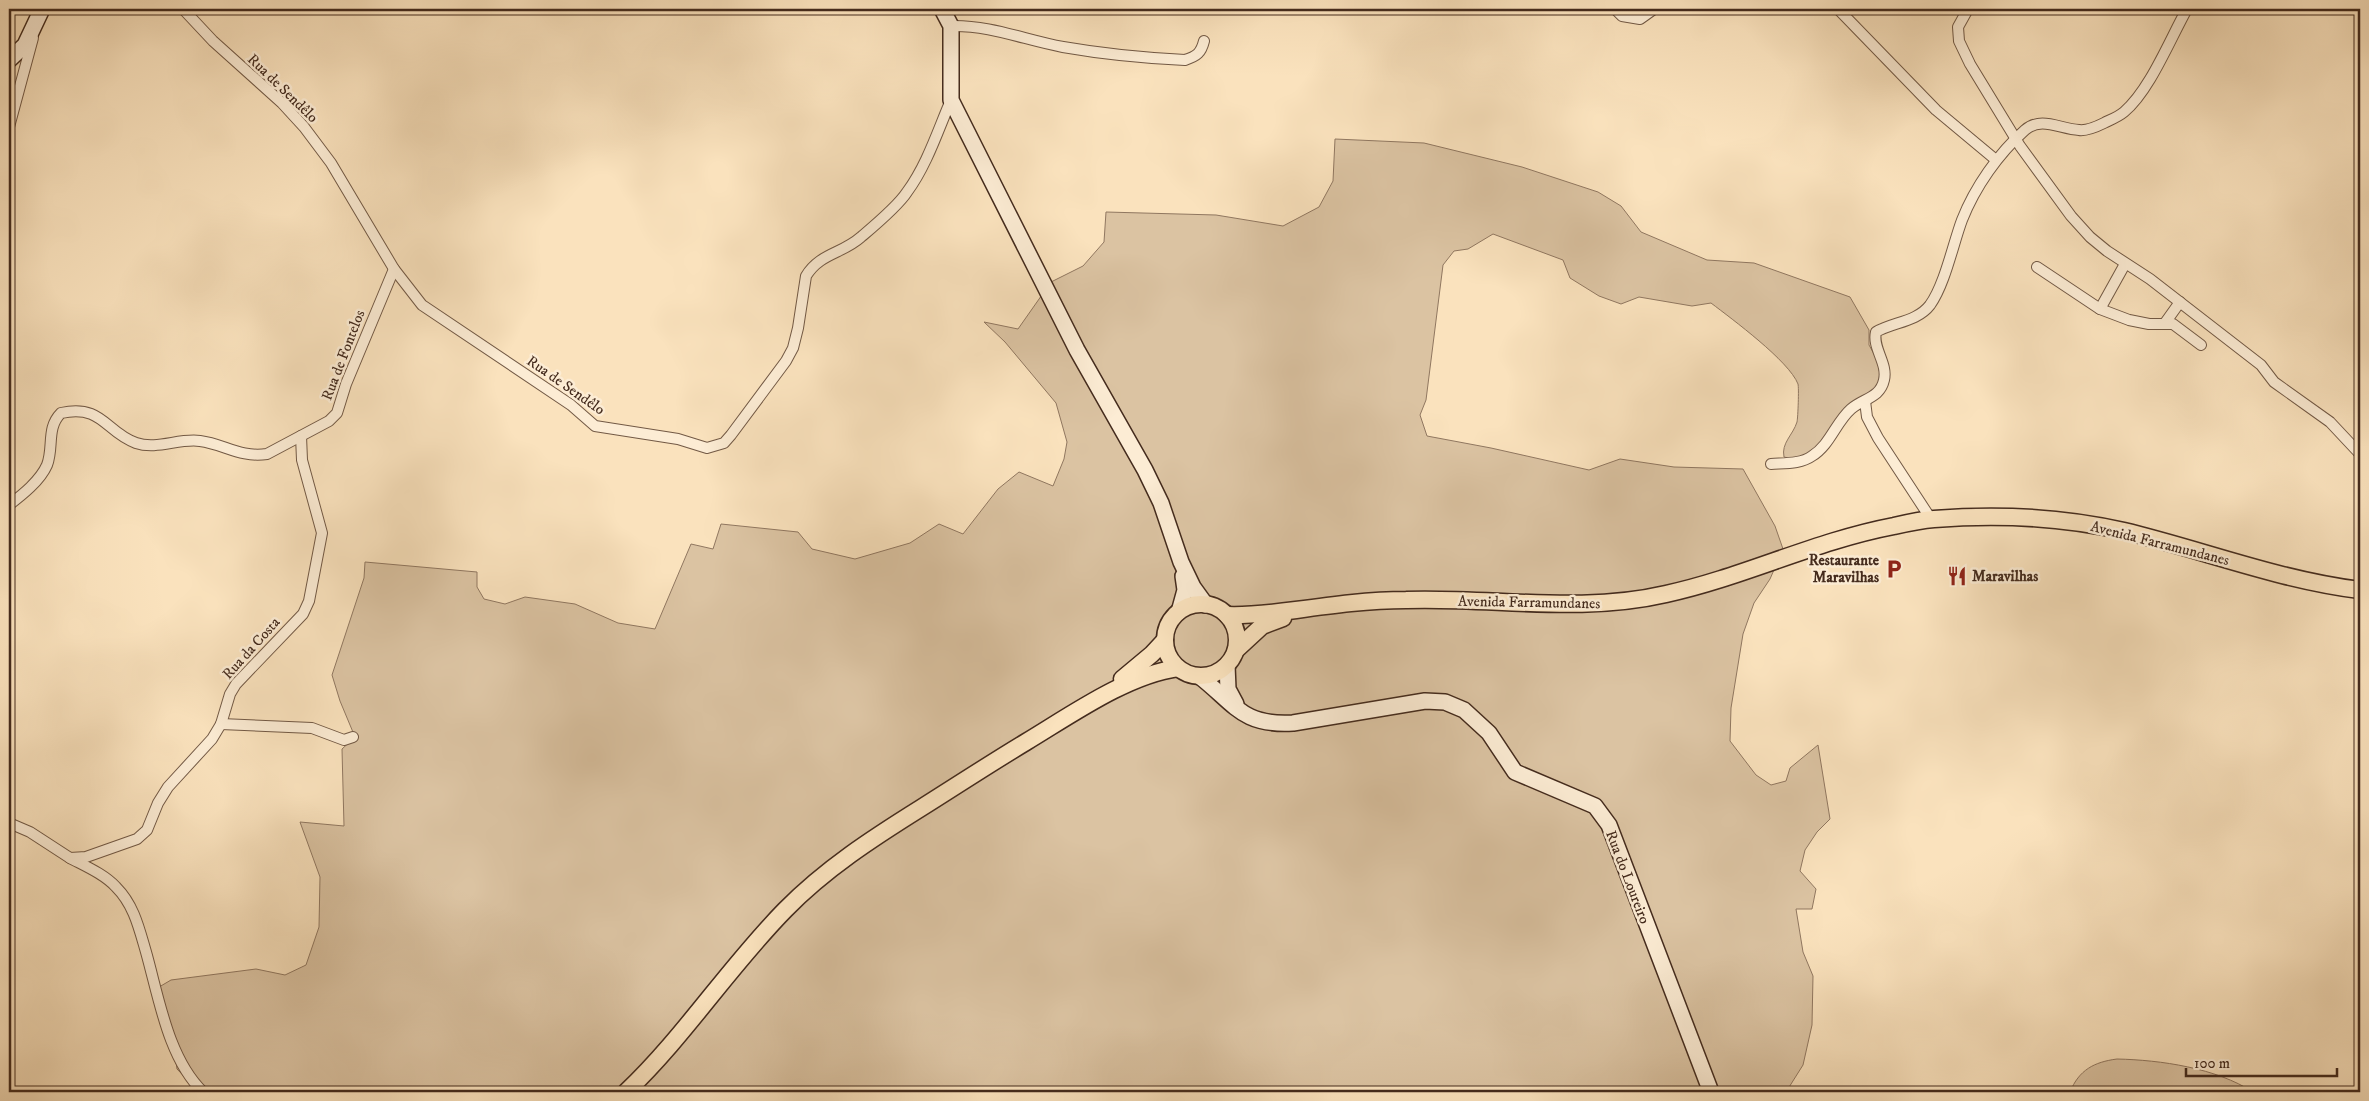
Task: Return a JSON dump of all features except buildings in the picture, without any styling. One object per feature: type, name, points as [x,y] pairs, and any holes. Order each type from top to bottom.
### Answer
[{"type":"main road","name":"Avenida Farramundanes","points":[[1309,608],[1406,600],[1554,605],[1636,600],[1705,584],[1859,532],[1931,519],[2020,517],[2069,522],[2123,531],[2290,578],[2360,590]]},
{"type":"main road","points":[[1236,650],[1236,631],[1227,615],[1217,608],[1206,605],[1187,607],[1179,612],[1169,624],[1165,640],[1166,650],[1178,668],[1188,674],[1199,676],[1214,674],[1227,665],[1236,650],[1262,626],[1309,608]]},
{"type":"main road","points":[[1227,615],[1254,615],[1309,608]]},
{"type":"main road","points":[[1078,711],[1136,668],[1165,640]]},
{"type":"main road","points":[[626,1092],[670,1045],[726,975],[772,924],[823,875],[875,837],[1078,711],[1142,677],[1178,668]]},
{"type":"street","name":"Rua de Sendêlo","points":[[183,9],[212,41],[282,103],[304,126],[331,163],[394,269],[422,305],[571,405],[595,426],[678,439],[707,448],[716,447],[724,443],[786,361],[793,348],[806,276],[811,268],[825,257],[853,244],[908,192],[926,158],[952,100]]},
{"type":"street","points":[[942,9],[951,26],[952,100],[1077,350],[1146,470],[1168,521],[1181,562],[1193,587],[1206,605]]},
{"type":"street","points":[[1615,9],[1622,16],[1640,19],[1654,9]]},
{"type":"street","points":[[1838,9],[1936,110],[1996,160]]},
{"type":"street","points":[[1968,9],[1958,27],[1959,41],[1984,91],[2071,216],[2090,237],[2180,302],[2261,365],[2274,382],[2317,411],[2360,454]]},
{"type":"street","points":[[1771,464],[1796,462],[1812,456],[1825,444],[1852,409],[1879,393],[1885,379],[1882,361],[1874,340],[1876,332],[1917,316],[1929,306],[1974,193],[1996,160],[2034,123],[2047,123],[2081,131],[2097,127],[2123,113],[2155,69],[2187,9]]},
{"type":"street","points":[[9,60],[25,45],[39,16]]},
{"type":"street","points":[[9,127],[39,16]]},
{"type":"street","points":[[951,26],[971,26],[1062,47],[1103,54],[1185,60],[1195,57],[1201,50],[1204,41]]},
{"type":"street","points":[[2100,309],[2125,264]]},
{"type":"street","points":[[2037,267],[2100,309],[2129,320],[2148,324],[2173,324],[2201,345]]},
{"type":"street","name":"Rua de Fontelos","points":[[9,505],[39,478],[46,467],[50,456],[52,426],[61,413],[75,410],[97,416],[126,438],[145,445],[202,441],[227,450],[258,455],[267,454],[329,421],[337,413],[346,384],[394,269]]},
{"type":"street","points":[[2165,323],[2180,302]]},
{"type":"street","points":[[1865,402],[1866,417],[1931,519]]},
{"type":"street","name":"Rua da Costa","points":[[70,858],[86,857],[137,839],[147,830],[158,803],[168,787],[212,739],[221,724],[230,694],[236,684],[258,658],[303,614],[310,601],[322,533],[302,460],[301,436]]},
{"type":"street","points":[[1179,612],[1185,590],[1181,562]]},
{"type":"street","points":[[1227,665],[1228,689],[1234,702],[1245,715]]},
{"type":"street","name":"Rua do Loureiro","points":[[1199,676],[1223,696],[1234,709],[1245,715],[1273,724],[1293,723],[1425,701],[1445,702],[1464,710],[1489,733],[1516,772],[1594,806],[1609,825],[1711,1092]]},
{"type":"street","points":[[221,724],[312,728],[344,740],[354,737]]},
{"type":"street","points":[[9,824],[30,832],[115,886],[136,916],[168,1030],[182,1065],[192,1082],[203,1092]]},
{"type":"shaded area","points":[[1335,139],[1424,143],[1522,167],[1598,192],[1621,206],[1641,232],[1707,260],[1754,263],[1850,297],[1869,330],[1869,345],[1878,361],[1880,375],[1878,386],[1811,454],[1792,459],[1784,457],[1784,447],[1797,422],[1798,384],[1793,375],[1772,352],[1711,303],[1692,306],[1639,297],[1621,304],[1599,296],[1570,278],[1563,260],[1493,234],[1468,249],[1454,251],[1443,265],[1426,400],[1420,415],[1427,436],[1589,470],[1620,459],[1674,467],[1743,469],[1775,526],[1783,549],[1770,579],[1754,603],[1743,634],[1731,708],[1730,741],[1756,775],[1771,785],[1786,781],[1790,768],[1818,745],[1830,819],[1817,832],[1805,850],[1800,871],[1816,889],[1812,909],[1796,909],[1803,952],[1813,976],[1812,1025],[1803,1065],[1786,1092],[199,1092],[177,1069],[172,1032],[154,990],[171,980],[256,969],[285,975],[306,965],[319,927],[320,877],[300,822],[344,826],[342,749],[355,737],[340,701],[332,675],[364,578],[365,562],[477,572],[477,587],[484,599],[505,604],[525,597],[575,604],[618,623],[655,629],[691,544],[713,549],[721,524],[798,532],[812,549],[855,559],[910,543],[939,524],[963,534],[998,489],[1019,472],[1053,486],[1064,459],[1067,442],[1056,403],[1005,342],[984,322],[1018,329],[1051,282],[1083,266],[1104,242],[1106,212],[1216,215],[1283,226],[1319,207],[1333,181]]},
{"type":"shaded area","points":[[2117,1059],[2152,1061],[2205,1071],[2253,1092],[2070,1092],[2078,1078],[2088,1068],[2101,1062]]},
{"type":"place","name":"Restaurante Maravilhas","points":[[1894,569]]},
{"type":"place","name":"Maravilhas","points":[[1957,576]]}]
